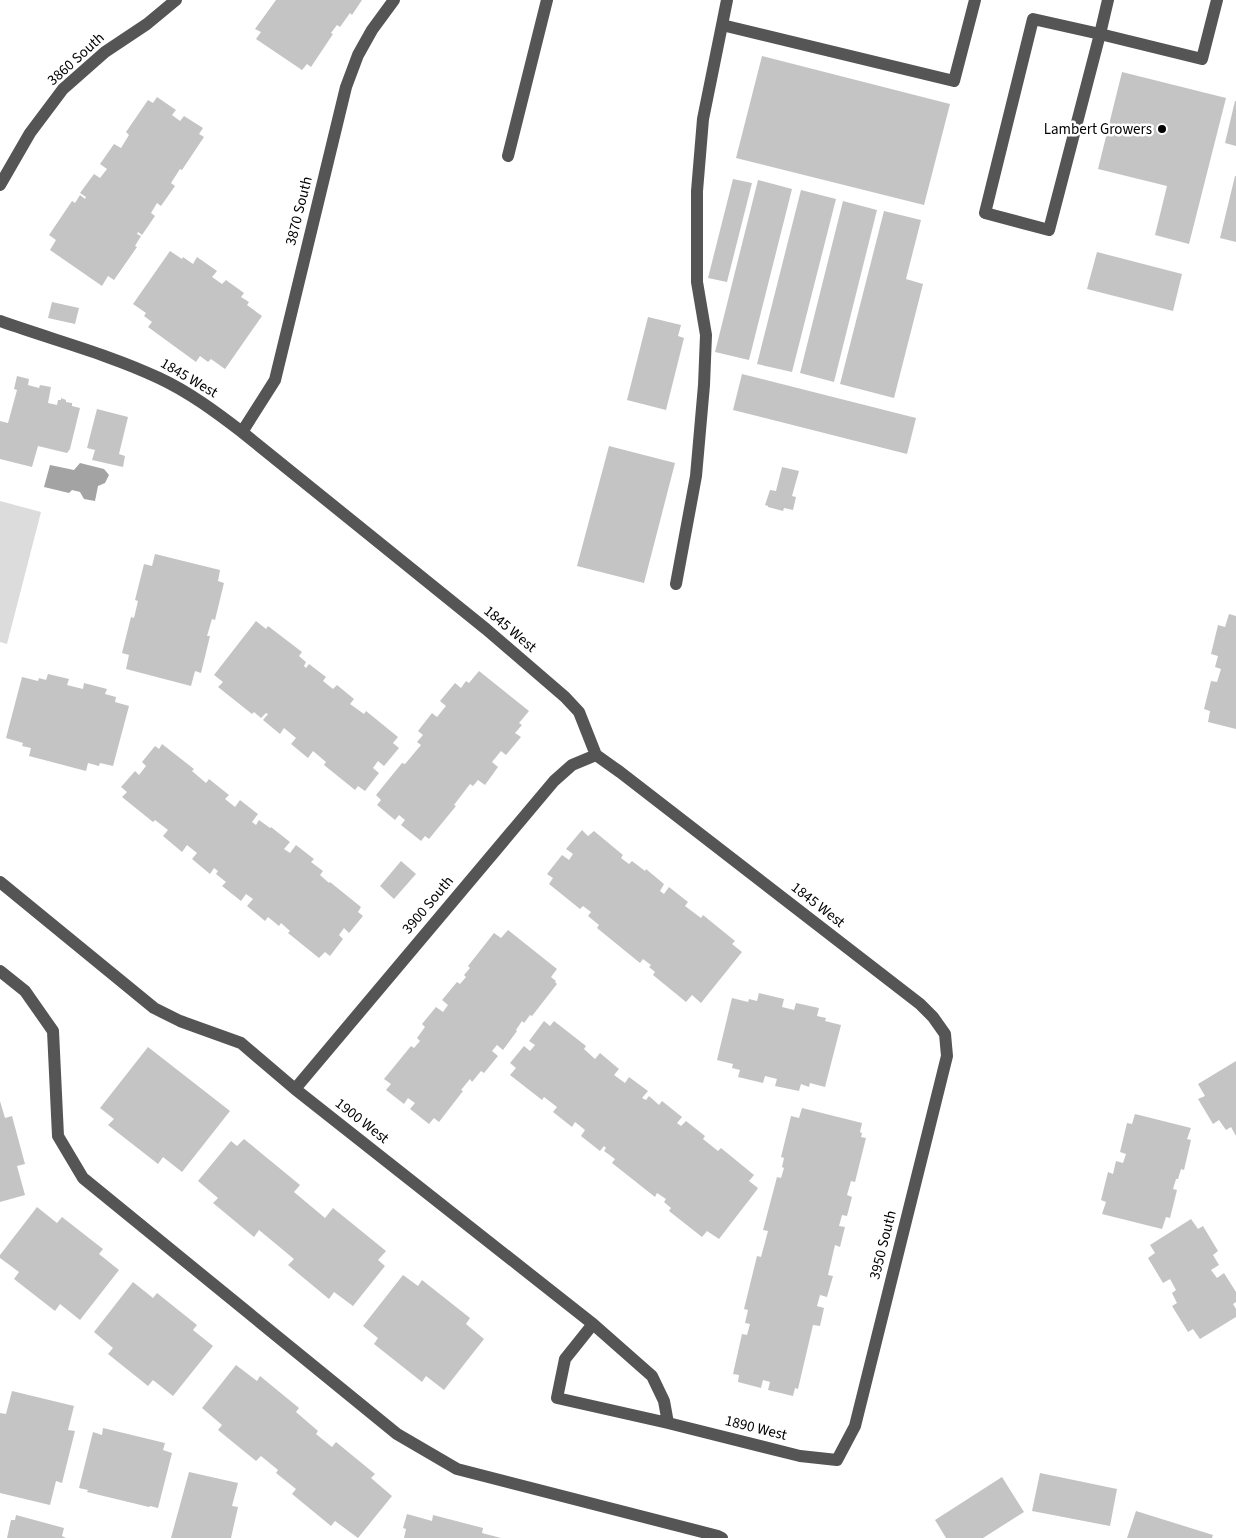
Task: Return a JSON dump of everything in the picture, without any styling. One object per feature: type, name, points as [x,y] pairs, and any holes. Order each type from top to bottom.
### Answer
[{"type":"street","name":"3860 South","points":[[0,185],[30,133],[63,89],[105,52],[147,24],[176,0]]},
{"type":"street","name":"3870 South","points":[[242,432],[275,380],[346,87],[358,55],[372,30],[394,0]]},
{"type":"street","points":[[508,156],[547,0]]},
{"type":"street","points":[[676,584],[696,476],[704,385],[706,336],[698,282],[697,191],[703,119],[728,0]]},
{"type":"street","points":[[722,25],[954,81],[975,0]]},
{"type":"street","points":[[1108,0],[1100,34],[1049,230],[985,213],[1033,20],[1100,34],[1202,59],[1217,0]]},
{"type":"street","name":"1845 West","points":[[0,321],[115,360],[160,378],[204,404],[242,432],[486,629],[565,697],[579,712],[596,755],[920,1004],[934,1017],[945,1034]]},
{"type":"street","name":"3900 South","points":[[295,1089],[554,781],[572,765],[596,755]]},
{"type":"street","name":"1900 West","points":[[0,882],[154,1008],[180,1021],[241,1043],[295,1089],[593,1324],[652,1376],[664,1401],[668,1423]]},
{"type":"street","points":[[0,971],[25,991],[53,1031],[58,1136],[83,1178],[397,1434],[457,1469],[722,1538]]},
{"type":"street","name":"3950 South","points":[[837,1460],[855,1426],[947,1056],[945,1034]]},
{"type":"street","name":"1890 West","points":[[593,1324],[565,1359],[556,1398],[668,1423],[800,1456],[837,1460]]},
{"type":"shaded area","points":[[80,463],[104,469],[109,475],[105,483],[98,486],[95,501],[84,499],[80,492],[72,490],[69,493],[44,487],[50,465],[74,470]]},
{"type":"shaded area","points":[[0,501],[41,512],[7,644],[0,642]]},
{"type":"building","points":[[276,0],[362,0],[352,15],[350,13],[340,27],[337,25],[311,67],[307,64],[302,70],[256,39],[261,32],[255,29]]},
{"type":"building","points":[[762,56],[950,104],[924,205],[736,158]]},
{"type":"building","points":[[1122,72],[1226,98],[1189,244],[1155,235],[1167,186],[1098,169]]},
{"type":"building","points":[[157,97],[176,110],[172,115],[180,121],[184,116],[203,128],[199,134],[204,137],[171,183],[175,186],[161,206],[157,203],[151,213],[155,216],[142,235],[138,232],[137,234],[141,236],[135,246],[137,247],[114,280],[108,276],[102,286],[50,250],[56,240],[49,235],[72,201],[75,203],[80,195],[85,199],[86,197],[80,193],[94,174],[100,178],[107,169],[100,164],[114,144],[121,148],[129,135],[126,132],[148,100],[153,103]]},
{"type":"building","points":[[1236,101],[1236,146],[1225,143]]},
{"type":"building","points":[[1236,176],[1236,242],[1220,238]]},
{"type":"building","points":[[733,179],[752,183],[727,282],[708,278]]},
{"type":"building","points":[[758,180],[792,189],[749,360],[715,352]]},
{"type":"building","points":[[801,190],[836,199],[792,372],[757,364]]},
{"type":"building","points":[[843,201],[877,210],[834,382],[800,373]]},
{"type":"building","points":[[884,211],[921,220],[906,279],[923,284],[894,398],[840,384]]},
{"type":"building","points":[[170,251],[193,264],[197,257],[217,271],[212,277],[222,284],[226,280],[244,293],[241,297],[249,302],[247,305],[262,316],[225,369],[211,359],[208,362],[200,356],[196,362],[148,327],[152,322],[144,316],[146,313],[133,304]]},
{"type":"building","points":[[1097,252],[1182,274],[1173,311],[1087,289]]},
{"type":"building","points":[[52,302],[79,308],[75,324],[48,318]]},
{"type":"building","points":[[648,317],[681,325],[678,336],[684,338],[666,410],[627,400]]},
{"type":"building","points":[[742,374],[916,418],[907,454],[733,410]]},
{"type":"building","points":[[17,376],[29,379],[28,385],[39,388],[40,385],[51,387],[48,403],[57,405],[58,400],[61,400],[61,398],[66,400],[66,402],[72,403],[72,406],[80,408],[70,449],[67,453],[38,446],[32,467],[0,459],[0,421],[8,423],[17,390],[14,389]]},
{"type":"building","points":[[97,409],[128,417],[119,454],[125,456],[123,467],[92,460],[95,450],[87,448]]},
{"type":"building","points":[[609,446],[675,463],[644,583],[577,566]]},
{"type":"building","points":[[782,467],[799,471],[792,496],[796,497],[793,510],[784,508],[783,511],[765,505],[770,490],[776,491]]},
{"type":"building","points":[[155,554],[220,570],[218,581],[224,583],[215,620],[212,619],[207,636],[210,636],[201,673],[195,671],[191,686],[126,669],[129,655],[122,653],[131,617],[134,618],[138,601],[135,600],[144,564],[152,566]]},
{"type":"building","points":[[1229,614],[1236,616],[1236,729],[1208,722],[1210,711],[1204,709],[1211,681],[1217,682],[1221,669],[1215,667],[1218,656],[1211,654],[1218,625],[1225,627]]},
{"type":"building","points":[[256,621],[266,629],[268,626],[302,652],[299,656],[306,662],[304,666],[306,668],[309,664],[326,677],[323,681],[333,689],[337,685],[354,699],[350,704],[364,714],[366,711],[398,737],[393,743],[399,748],[384,766],[378,761],[373,768],[379,773],[365,791],[358,786],[355,790],[324,765],[326,762],[313,751],[308,758],[291,744],[296,738],[284,728],[280,734],[263,720],[268,714],[266,713],[261,718],[254,712],[252,714],[218,687],[223,682],[214,675]]},
{"type":"building","points":[[479,671],[529,711],[519,723],[522,725],[515,733],[521,737],[506,755],[501,751],[492,762],[498,767],[485,785],[478,780],[473,786],[470,784],[454,805],[456,806],[429,839],[425,836],[421,841],[401,825],[405,820],[399,815],[395,820],[377,805],[381,800],[376,795],[402,763],[405,764],[421,745],[417,742],[423,735],[418,731],[432,713],[437,717],[446,706],[440,701],[455,683],[461,688],[466,681],[469,683]]},
{"type":"building","points":[[48,674],[69,679],[67,685],[83,689],[84,683],[107,689],[105,694],[116,697],[115,702],[129,706],[113,766],[100,763],[99,766],[88,763],[86,771],[29,756],[31,748],[22,746],[23,743],[6,738],[22,677],[38,681],[39,678],[46,680]]},
{"type":"building","points":[[162,744],[194,769],[192,771],[206,783],[209,779],[229,795],[225,799],[235,807],[240,800],[258,814],[252,822],[256,825],[259,820],[290,842],[284,849],[290,853],[296,845],[314,859],[311,862],[323,871],[320,875],[361,907],[358,912],[363,916],[349,933],[344,928],[339,935],[343,939],[330,956],[325,952],[319,958],[288,933],[290,931],[281,923],[279,926],[268,917],[265,921],[247,906],[253,899],[246,894],[241,901],[222,886],[226,882],[216,874],[218,871],[214,868],[210,874],[192,859],[197,853],[187,845],[182,852],[163,836],[168,830],[155,820],[153,822],[122,797],[127,792],[121,787],[135,771],[139,775],[146,766],[142,762],[155,746],[159,749]]},
{"type":"building","points":[[582,830],[588,836],[594,831],[623,855],[621,858],[629,864],[632,861],[645,871],[646,869],[664,884],[660,891],[664,894],[669,887],[688,902],[685,906],[701,918],[703,915],[735,941],[732,944],[742,952],[701,1003],[692,995],[686,1002],[653,975],[655,972],[649,967],[651,965],[643,959],[640,963],[597,928],[599,925],[588,916],[591,912],[583,906],[580,909],[549,884],[553,878],[547,874],[562,855],[569,860],[573,854],[566,849]]},
{"type":"building","points":[[401,861],[416,874],[394,899],[380,886]]},
{"type":"building","points":[[508,930],[557,969],[551,977],[557,984],[532,1016],[530,1015],[524,1023],[522,1021],[503,1050],[497,1045],[492,1051],[498,1056],[484,1073],[481,1071],[472,1082],[470,1079],[439,1122],[434,1118],[429,1124],[410,1109],[415,1103],[408,1098],[404,1104],[386,1090],[391,1084],[384,1079],[411,1046],[414,1048],[420,1041],[417,1038],[425,1027],[422,1024],[436,1007],[443,1012],[448,1005],[442,1000],[457,982],[460,984],[466,977],[464,975],[470,968],[468,966],[494,933],[501,938]]},
{"type":"building","points":[[759,993],[784,999],[782,1007],[794,1010],[796,1003],[819,1008],[817,1016],[826,1018],[825,1021],[841,1025],[825,1087],[810,1083],[809,1087],[801,1084],[799,1091],[775,1086],[777,1079],[765,1076],[763,1083],[738,1077],[740,1070],[732,1068],[733,1064],[717,1060],[732,998],[748,1002],[749,999],[757,1001]]},
{"type":"building","points":[[544,1021],[550,1026],[554,1021],[586,1046],[584,1049],[595,1059],[600,1053],[619,1069],[614,1075],[625,1083],[629,1077],[648,1091],[642,1098],[646,1100],[649,1096],[659,1105],[662,1101],[682,1117],[677,1123],[681,1126],[686,1121],[705,1136],[703,1139],[718,1151],[721,1148],[754,1175],[749,1181],[758,1188],[719,1239],[707,1231],[702,1237],[669,1211],[671,1208],[664,1202],[666,1199],[657,1193],[655,1197],[612,1163],[615,1159],[604,1151],[606,1148],[604,1146],[600,1151],[581,1136],[585,1130],[575,1122],[572,1127],[553,1112],[557,1107],[544,1097],[542,1100],[510,1075],[516,1068],[510,1063],[524,1046],[530,1051],[535,1045],[529,1041]]},
{"type":"building","points":[[148,1047],[230,1111],[182,1172],[163,1157],[158,1164],[108,1125],[114,1119],[100,1108]]},
{"type":"building","points":[[1236,1061],[1236,1136],[1231,1127],[1226,1130],[1219,1120],[1213,1124],[1198,1099],[1205,1096],[1198,1084]]},
{"type":"building","points":[[0,1101],[5,1118],[12,1116],[25,1164],[17,1166],[25,1195],[0,1202]]},
{"type":"building","points":[[802,1108],[862,1123],[861,1137],[866,1138],[855,1182],[851,1181],[847,1195],[852,1197],[847,1216],[842,1215],[839,1226],[845,1227],[840,1247],[835,1245],[828,1275],[833,1276],[827,1297],[820,1295],[817,1306],[824,1308],[820,1326],[813,1325],[798,1389],[795,1388],[793,1396],[768,1390],[770,1382],[763,1380],[761,1388],[738,1382],[739,1375],[733,1374],[742,1334],[747,1335],[750,1324],[745,1323],[748,1310],[744,1309],[757,1256],[761,1257],[768,1231],[763,1230],[777,1177],[781,1178],[784,1168],[782,1167],[784,1158],[781,1157],[791,1116],[799,1118]]},
{"type":"building","points":[[1135,1114],[1191,1128],[1187,1139],[1191,1140],[1184,1170],[1181,1169],[1178,1179],[1176,1179],[1173,1189],[1177,1190],[1170,1218],[1166,1217],[1162,1229],[1102,1214],[1106,1202],[1101,1200],[1108,1172],[1113,1174],[1116,1161],[1123,1163],[1126,1154],[1120,1152],[1127,1123],[1132,1124]]},
{"type":"building","points":[[244,1139],[300,1185],[294,1192],[325,1218],[333,1208],[386,1251],[378,1260],[385,1266],[353,1306],[334,1292],[329,1299],[288,1265],[294,1259],[259,1230],[254,1237],[213,1203],[218,1198],[198,1181],[231,1141],[237,1146]]},
{"type":"building","points":[[37,1207],[57,1223],[62,1217],[103,1249],[99,1254],[119,1270],[80,1320],[60,1304],[55,1311],[14,1279],[19,1272],[0,1258],[0,1255]]},
{"type":"building","points":[[1191,1219],[1198,1229],[1203,1226],[1218,1251],[1213,1255],[1219,1265],[1211,1270],[1217,1278],[1224,1273],[1236,1292],[1236,1302],[1233,1304],[1236,1309],[1236,1317],[1200,1339],[1193,1329],[1188,1332],[1172,1306],[1177,1303],[1172,1293],[1176,1290],[1170,1279],[1163,1283],[1148,1258],[1155,1253],[1150,1245]]},
{"type":"building","points":[[403,1275],[418,1286],[422,1280],[470,1318],[466,1324],[484,1339],[444,1390],[426,1376],[422,1382],[374,1344],[378,1338],[363,1326]]},
{"type":"building","points":[[133,1282],[153,1298],[157,1293],[197,1325],[193,1330],[213,1346],[173,1396],[153,1380],[148,1386],[108,1354],[113,1348],[94,1332]]},
{"type":"building","points":[[236,1365],[257,1381],[260,1376],[299,1408],[296,1412],[318,1431],[316,1434],[332,1447],[336,1442],[375,1474],[371,1478],[392,1496],[358,1538],[335,1521],[331,1526],[292,1494],[296,1489],[276,1473],[278,1470],[261,1456],[256,1461],[218,1430],[222,1425],[202,1408]]},
{"type":"building","points":[[12,1391],[74,1406],[68,1430],[75,1431],[62,1483],[56,1481],[50,1505],[0,1493],[0,1413],[6,1414]]},
{"type":"building","points":[[103,1428],[165,1443],[163,1450],[172,1453],[158,1508],[87,1492],[88,1490],[79,1488],[93,1432],[102,1435]]},
{"type":"building","points":[[189,1472],[238,1483],[232,1506],[238,1507],[231,1538],[171,1538]]},
{"type":"building","points":[[1040,1473],[1117,1489],[1110,1526],[1032,1511]]},
{"type":"building","points":[[1002,1477],[1024,1512],[983,1538],[946,1538],[935,1520]]},
{"type":"building","points":[[1136,1511],[1213,1535],[1212,1538],[1127,1538]]},
{"type":"building","points":[[407,1514],[432,1521],[433,1515],[483,1528],[482,1533],[501,1538],[404,1538],[406,1529],[403,1528]]},
{"type":"building","points":[[16,1515],[64,1528],[62,1536],[66,1538],[7,1538],[11,1520],[15,1520]]},
{"type":"place","name":"Lambert Growers","points":[[1162,129]]}]
